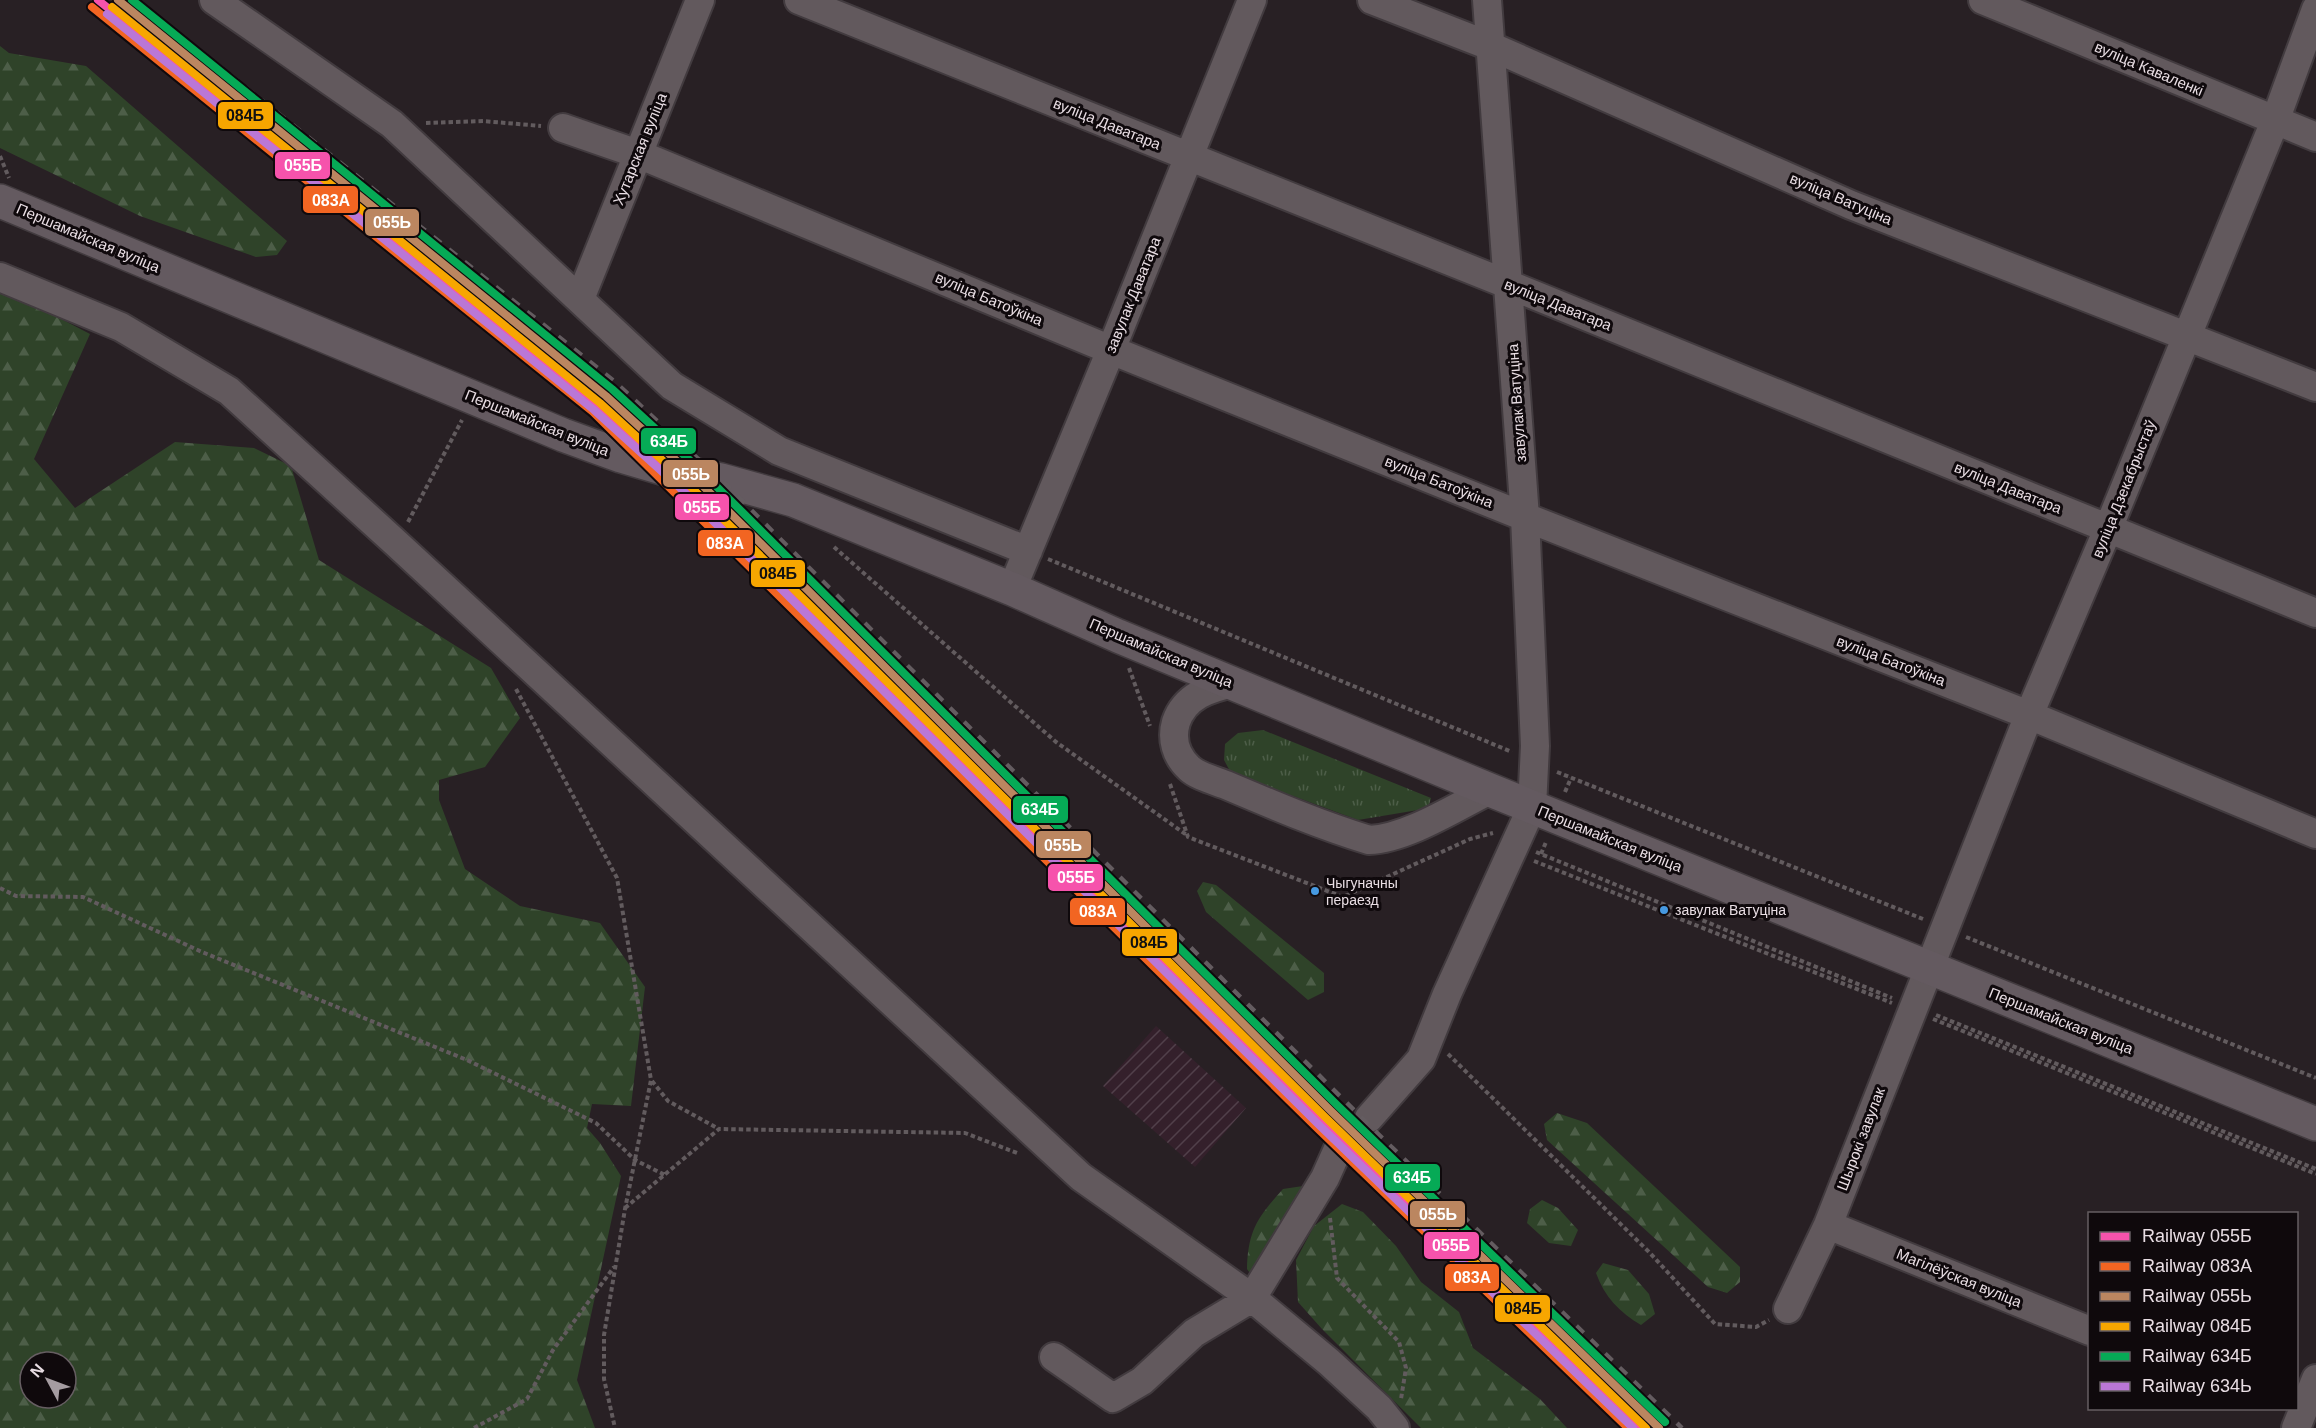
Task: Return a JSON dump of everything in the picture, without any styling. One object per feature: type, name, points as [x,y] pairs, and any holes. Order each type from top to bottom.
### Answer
[{"type":"main road","name":"Першамайская вуліца","points":[[5,191],[472,398],[563,435],[621,456],[794,500],[1490,790],[2316,1124]]},
{"type":"street","points":[[214,0],[392,124],[672,386],[780,451],[1028,551]]},
{"type":"street","name":"Хутарская вуліца","points":[[580,299],[699,0]]},
{"type":"street","name":"вуліца Даватара","points":[[799,0],[1507,284],[2316,613]]},
{"type":"street","name":"завулак Даватара","points":[[1012,589],[1112,350],[1252,0]]},
{"type":"street","name":"вуліца Ватуціна","points":[[1371,0],[1490,46],[1851,205],[2316,387]]},
{"type":"street","name":"завулак Ватуціна","points":[[1487,0],[1526,517],[1534,762],[1532,807]]},
{"type":"street","name":"вуліца Каваленкі","points":[[1983,0],[2316,137]]},
{"type":"street","name":"вуліца Дзекабрыстаў","points":[[1929,967],[2029,715],[2108,529],[2275,121],[2316,9]]},
{"type":"street","name":"вуліца Батоўкіна","points":[[563,128],[639,154],[1112,350],[1526,517],[2029,715],[2316,834]]},
{"type":"street","points":[[0,277],[121,327],[229,391],[397,543],[1081,1177],[1252,1298],[1329,1362],[1379,1408],[1397,1418]]},
{"type":"street","points":[[1234,683],[1209,688],[1188,701],[1178,716],[1174,729],[1175,748],[1190,770],[1279,807],[1369,840],[1384,840],[1403,833],[1490,790]]},
{"type":"street","points":[[1369,1118],[1421,1059],[1430,1037],[1528,849],[1532,807]]},
{"type":"street","name":"Шырокі завулак","points":[[1788,1309],[1828,1225],[1929,967]]},
{"type":"street","points":[[1054,1357],[1113,1398],[1142,1381],[1194,1333],[1252,1298],[1325,1178],[1338,1149]]},
{"type":"street","name":"Магілёўская вуліца","points":[[1828,1225],[2088,1330]]},
{"type":"street","points":[[2298,1419],[2316,1379]]},
{"type":"path","points":[[392,124],[483,121],[563,128]]},
{"type":"path","points":[[0,156],[5,191]]},
{"type":"path","points":[[397,543],[472,398]]},
{"type":"path","points":[[827,540],[1056,742],[1188,837],[1343,897],[1470,839],[1492,833],[2316,1169]]},
{"type":"path","points":[[1028,551],[1534,762]]},
{"type":"path","points":[[1118,636],[1153,736]]},
{"type":"path","points":[[516,688],[617,878],[651,1080],[614,1266],[604,1335],[604,1379],[615,1428]]},
{"type":"path","points":[[1565,793],[1571,778]]},
{"type":"path","points":[[1169,781],[1188,837]]},
{"type":"path","points":[[1528,849],[1546,842]]},
{"type":"path","points":[[0,888],[16,896],[83,897],[202,952],[466,1060],[596,1123],[634,1160],[665,1174]]},
{"type":"path","points":[[1430,1037],[1650,1253],[1715,1324],[1755,1327],[1788,1309]]},
{"type":"path","points":[[651,1080],[668,1101],[719,1129],[965,1133],[1018,1153]]},
{"type":"path","points":[[625,1209],[719,1129]]},
{"type":"path","points":[[1325,1178],[1337,1278],[1400,1342],[1406,1368],[1397,1418]]},
{"type":"path","points":[[474,1428],[527,1399],[553,1350],[614,1266]]},
{"type":"shaded area","points":[[1156,1026],[1246,1108],[1195,1167],[1103,1086]]},
{"type":"green space","points":[[0,46],[9,53],[86,66],[287,241],[277,255],[256,257],[140,216],[0,148]]},
{"type":"green space","points":[[0,287],[90,334],[34,459],[75,508],[175,442],[254,448],[291,466],[319,560],[491,668],[520,718],[485,767],[439,780],[439,800],[465,869],[520,906],[600,923],[645,987],[631,1106],[592,1104],[587,1128],[600,1143],[621,1176],[577,1380],[595,1428],[0,1428]]},
{"type":"green space","points":[[1263,730],[1431,798],[1429,805],[1418,810],[1358,820],[1231,773],[1224,760],[1225,744],[1238,733]]},
{"type":"green space","points":[[1203,882],[1216,885],[1324,973],[1324,992],[1308,1000],[1206,912],[1197,891]]},
{"type":"green space","points":[[1557,1113],[1587,1123],[1740,1267],[1740,1282],[1727,1293],[1708,1287],[1547,1140],[1544,1124]]},
{"type":"green space","points":[[1303,1186],[1252,1276],[1247,1269],[1248,1256],[1252,1234],[1261,1216],[1283,1189]]},
{"type":"green space","points":[[1542,1200],[1558,1208],[1578,1230],[1571,1246],[1549,1243],[1527,1223],[1530,1209]]},
{"type":"green space","points":[[1342,1204],[1363,1212],[1396,1246],[1421,1282],[1459,1312],[1473,1348],[1540,1399],[1567,1428],[1421,1428],[1298,1302],[1296,1260],[1314,1226]]},
{"type":"green space","points":[[1603,1263],[1628,1270],[1649,1294],[1655,1314],[1641,1325],[1626,1315],[1603,1289],[1596,1273]]},
{"type":"railway","points":[[136,0],[614,381],[721,480],[1374,1130],[1682,1428]]},
{"type":"rail line","name":"055Б","points":[[98,0],[599,405],[1322,1121],[1641,1428]]},
{"type":"rail line","name":"055Ь","points":[[118,0],[606,396],[691,474],[1331,1111],[1659,1428]]},
{"type":"rail line","name":"634Б","points":[[132,0],[612,389],[697,467],[1337,1105],[1665,1422]]},
{"type":"rail line","name":"083А","points":[[92,7],[593,412],[1316,1127],[1628,1428]]},
{"type":"rail line","name":"084Б","points":[[112,7],[600,403],[685,481],[1325,1117],[1646,1428]]},
{"type":"rail line","name":"634Ь","points":[[107,14],[594,410],[679,487],[1318,1124],[1633,1428]]},
{"type":"place","name":"Чыгуначны пераезд","points":[[1315,891]]},
{"type":"place","name":"завулак Ватуціна","points":[[1664,910]]}]
